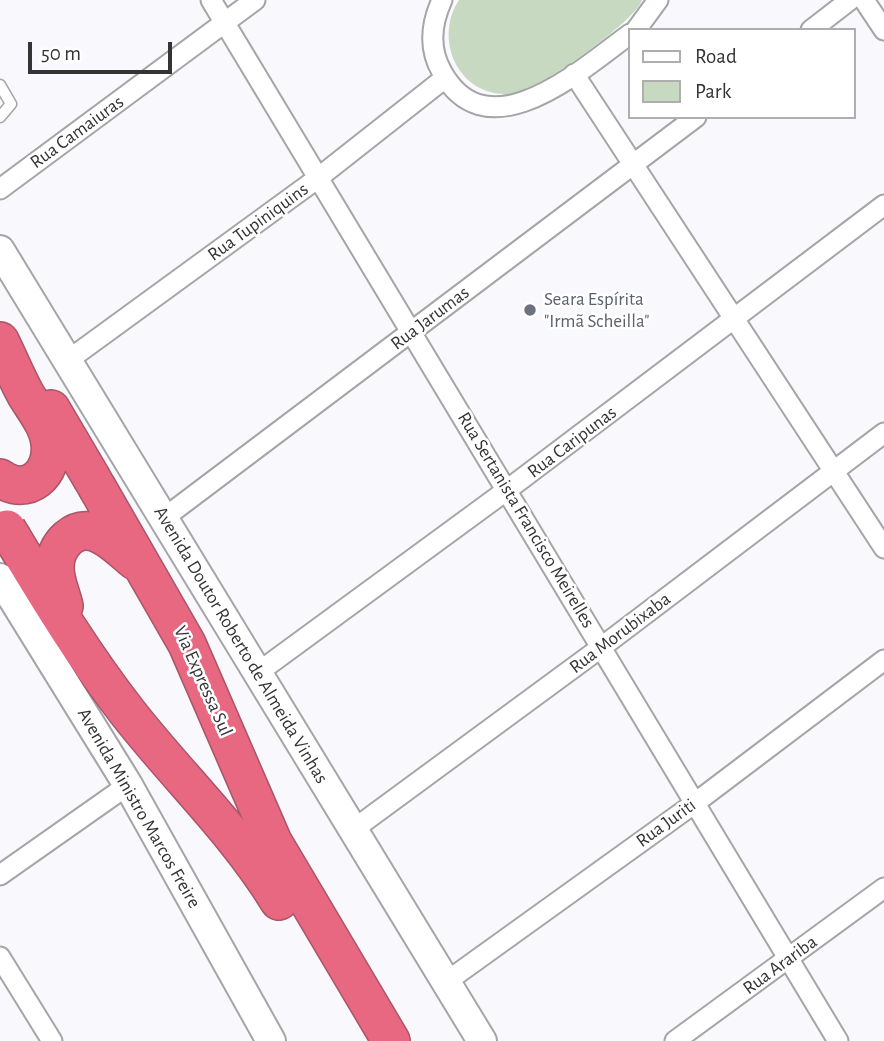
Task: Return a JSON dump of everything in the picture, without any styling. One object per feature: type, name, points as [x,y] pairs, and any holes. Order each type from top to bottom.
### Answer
[{"type":"highway","name":"Via Expressa Sul","points":[[0,329],[29,370],[149,573],[198,666],[274,842],[391,1041]]},
{"type":"highway","points":[[0,341],[45,425],[50,441],[51,459],[47,471],[31,483],[15,485],[0,478]]},
{"type":"highway","points":[[7,528],[68,628],[130,715],[254,860],[363,1041]]},
{"type":"highway","points":[[68,628],[54,572],[57,554],[70,536],[80,532],[98,533],[149,573]]},
{"type":"main road","name":"Avenida Doutor Roberto de Almeida Vinhas","points":[[0,250],[482,1041]]},
{"type":"main road","name":"Avenida Ministro Marcos Freire","points":[[0,578],[128,785],[271,1041]]},
{"type":"street","name":"Rua Sertanista Francisco Meirelles","points":[[211,0],[603,646],[838,1041]]},
{"type":"street","name":"Rua Camaiuras","points":[[0,188],[255,0]]},
{"type":"street","points":[[442,0],[432,30],[432,47],[445,78],[463,96],[498,107],[522,104],[574,74],[628,35]]},
{"type":"street","points":[[637,28],[658,0]]},
{"type":"street","points":[[814,28],[850,0]]},
{"type":"street","points":[[863,0],[884,30]]},
{"type":"street","points":[[574,74],[884,548]]},
{"type":"street","name":"Rua Tupiniquins","points":[[67,361],[317,178],[445,78]]},
{"type":"street","name":"Rua Jarumas","points":[[164,517],[693,119]]},
{"type":"street","name":"Rua Caripunas","points":[[256,674],[735,320],[884,205]]},
{"type":"street","name":"Rua Morubixaba","points":[[354,829],[603,646],[884,433]]},
{"type":"street","name":"Rua Juriti","points":[[446,982],[695,803],[884,660]]},
{"type":"street","points":[[0,875],[128,785]]},
{"type":"street","name":"Rua Arariba","points":[[675,1041],[884,888]]},
{"type":"street","points":[[0,957],[52,1041]]},
{"type":"lane","points":[[0,85],[11,104],[0,117]]},
{"type":"green space","points":[[459,0],[642,0],[636,10],[609,35],[556,73],[530,89],[504,94],[487,91],[473,84],[462,74],[454,61],[449,30]]},
{"type":"place","name":"Seara Espírita \"Irmã Scheilla\"","points":[[530,310]]}]
